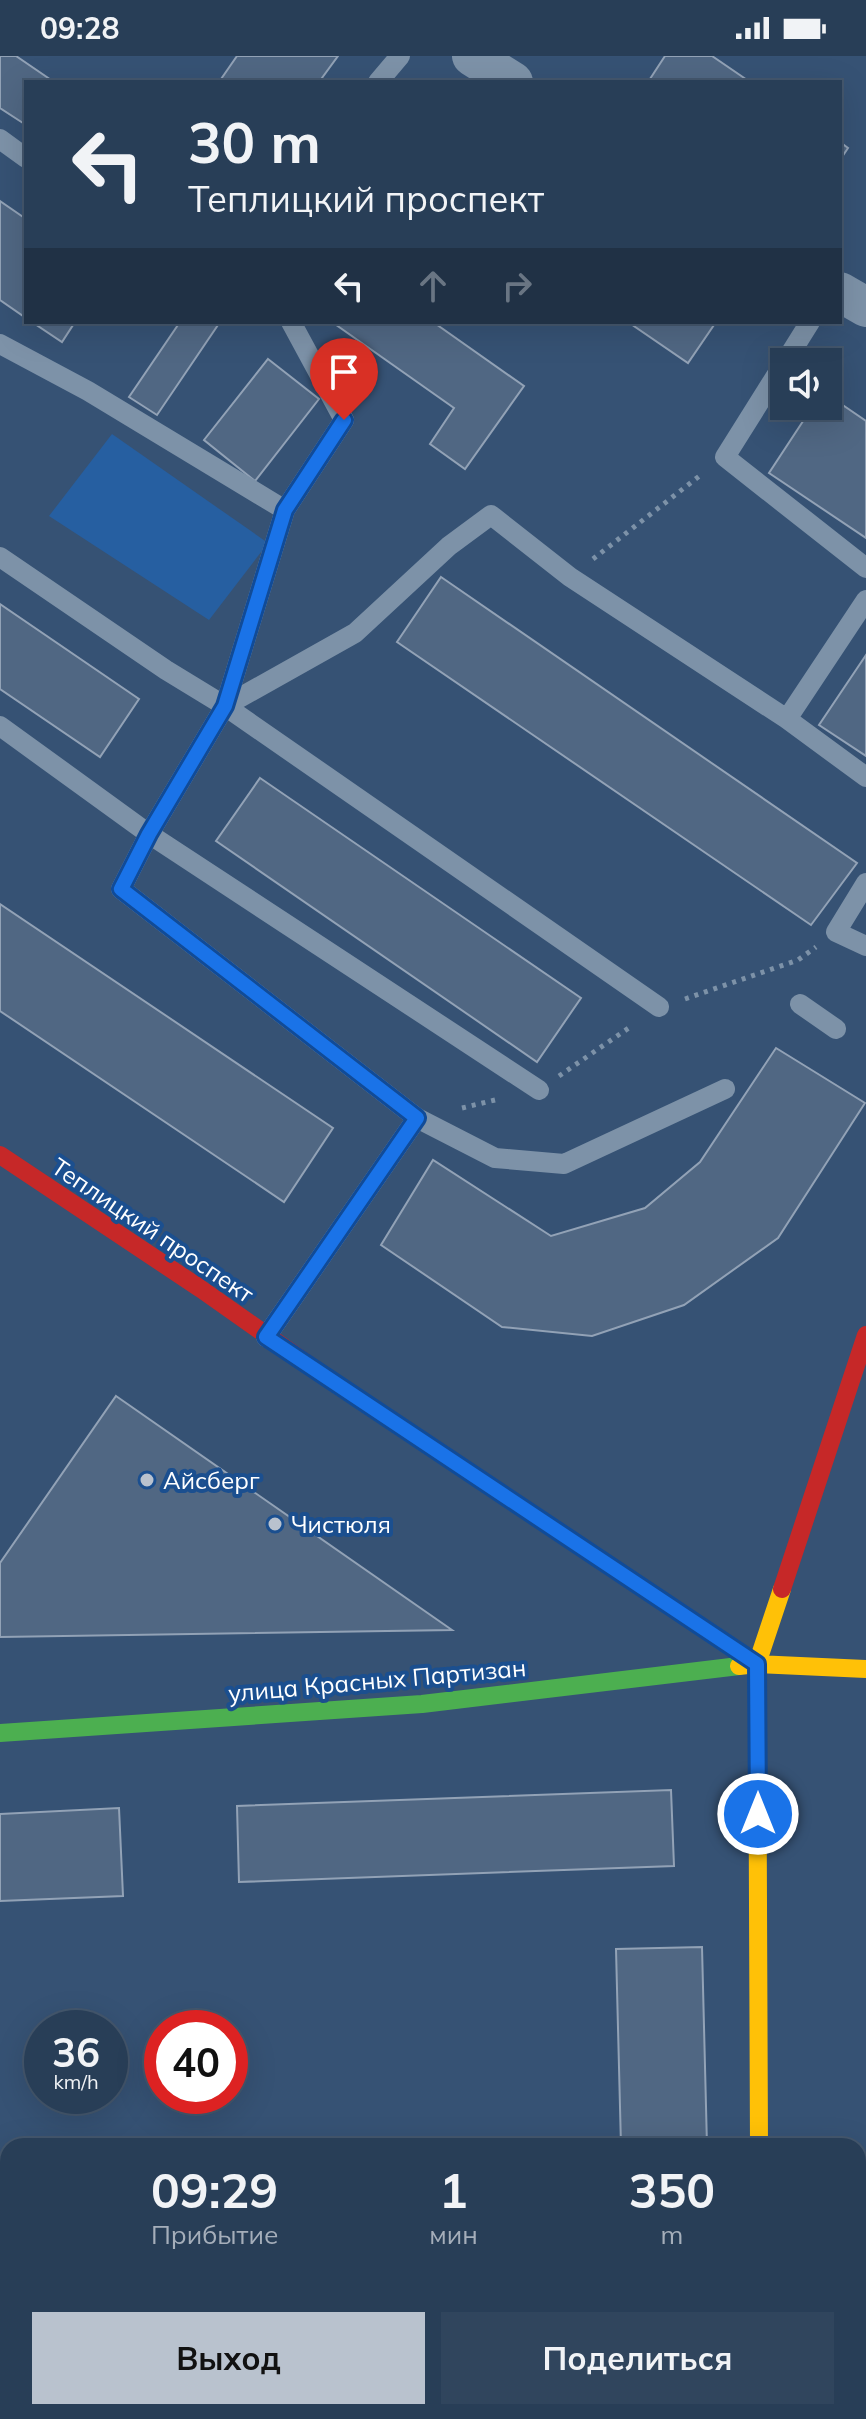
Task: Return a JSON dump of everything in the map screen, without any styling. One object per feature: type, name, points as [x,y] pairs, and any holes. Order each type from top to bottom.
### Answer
[{"type":"street","points":[[472,56],[510,80]]},
{"type":"street","points":[[842,293],[866,307]]},
{"type":"street","name":"Теплицкий проспект","points":[[0,1155],[201,1289],[266,1337],[757,1664]]},
{"type":"street","points":[[759,2138],[757,1664],[866,1335]]},
{"type":"street","name":"улица Красных Партизан","points":[[0,1733],[422,1704],[757,1664],[866,1669]]},
{"type":"lane","points":[[380,80],[400,56]]},
{"type":"lane","points":[[0,139],[24,157]]},
{"type":"lane","points":[[292,324],[344,420],[285,510],[225,706],[149,834],[121,889],[417,1118],[495,1158],[564,1164],[725,1089]]},
{"type":"lane","points":[[794,348],[809,324]]},
{"type":"lane","points":[[0,344],[88,391],[285,510]]},
{"type":"lane","points":[[770,385],[725,457],[866,568]]},
{"type":"lane","points":[[225,706],[355,633],[449,546],[491,515],[570,577],[787,719],[866,777]]},
{"type":"lane","points":[[0,557],[166,670],[225,706],[659,1007]]},
{"type":"lane","points":[[787,719],[866,600]]},
{"type":"lane","points":[[0,726],[149,834],[539,1090]]},
{"type":"lane","points":[[866,883],[836,932],[866,946]]},
{"type":"lane","points":[[800,1004],[836,1029]]},
{"type":"lane","points":[[266,1337],[417,1118]]},
{"type":"path","points":[[570,577],[725,457]]},
{"type":"path","points":[[417,1118],[539,1090],[659,1007],[798,960],[836,932]]},
{"type":"shaded area","points":[[112,434],[268,543],[209,620],[49,516]]},
{"type":"building","points":[[0,56],[16,56],[51,80],[24,80],[24,124],[0,108]]},
{"type":"building","points":[[237,56],[338,56],[320,80],[220,80]]},
{"type":"building","points":[[665,56],[712,56],[747,80],[649,80]]},
{"type":"building","points":[[842,144],[848,148],[842,157]]},
{"type":"building","points":[[0,201],[24,218],[24,317],[0,300]]},
{"type":"building","points":[[35,324],[74,324],[62,342]]},
{"type":"building","points":[[179,324],[219,324],[157,415],[129,397]]},
{"type":"building","points":[[335,324],[436,324],[524,386],[465,469],[430,444],[454,408]]},
{"type":"building","points":[[631,324],[715,324],[688,363]]},
{"type":"building","points":[[268,359],[319,399],[255,481],[204,440]]},
{"type":"building","points":[[842,405],[866,421],[866,538],[769,473],[804,420],[842,420]]},
{"type":"building","points":[[441,577],[857,863],[811,925],[397,642]]},
{"type":"building","points":[[0,604],[139,699],[100,757],[0,689]]},
{"type":"building","points":[[866,655],[866,756],[819,725]]},
{"type":"building","points":[[260,778],[581,998],[537,1062],[216,841]]},
{"type":"building","points":[[0,904],[333,1128],[284,1202],[0,1011]]},
{"type":"building","points":[[776,1048],[865,1103],[778,1238],[684,1305],[592,1336],[502,1327],[381,1245],[433,1160],[551,1236],[645,1208],[700,1162]]},
{"type":"building","name":"Айсберг","points":[[116,1396],[452,1630],[0,1637],[0,1563]]},
{"type":"building","points":[[671,1790],[674,1866],[239,1882],[237,1806]]},
{"type":"building","points":[[119,1808],[123,1896],[0,1901],[0,1814]]},
{"type":"building","points":[[702,1947],[707,2138],[621,2138],[616,1949]]},
{"type":"traffic: fast","points":[[0,1733],[422,1704],[739,1666]]},
{"type":"traffic: slow","points":[[336,1384],[757,1664]]},
{"type":"traffic: slow","points":[[759,2138],[757,1664],[782,1589]]},
{"type":"traffic: slow","points":[[739,1666],[757,1664],[866,1669]]},
{"type":"traffic: jam","points":[[0,1155],[201,1289],[336,1384]]},
{"type":"traffic: jam","points":[[782,1589],[866,1335]]},
{"type":"place","name":"Айсберг","points":[[147,1480]]},
{"type":"place","name":"Чистюля","points":[[275,1524]]},
{"type":"route","points":[[344,420],[285,510],[225,706],[149,834],[121,889],[417,1118],[266,1337],[757,1664],[758,1814]]}]
